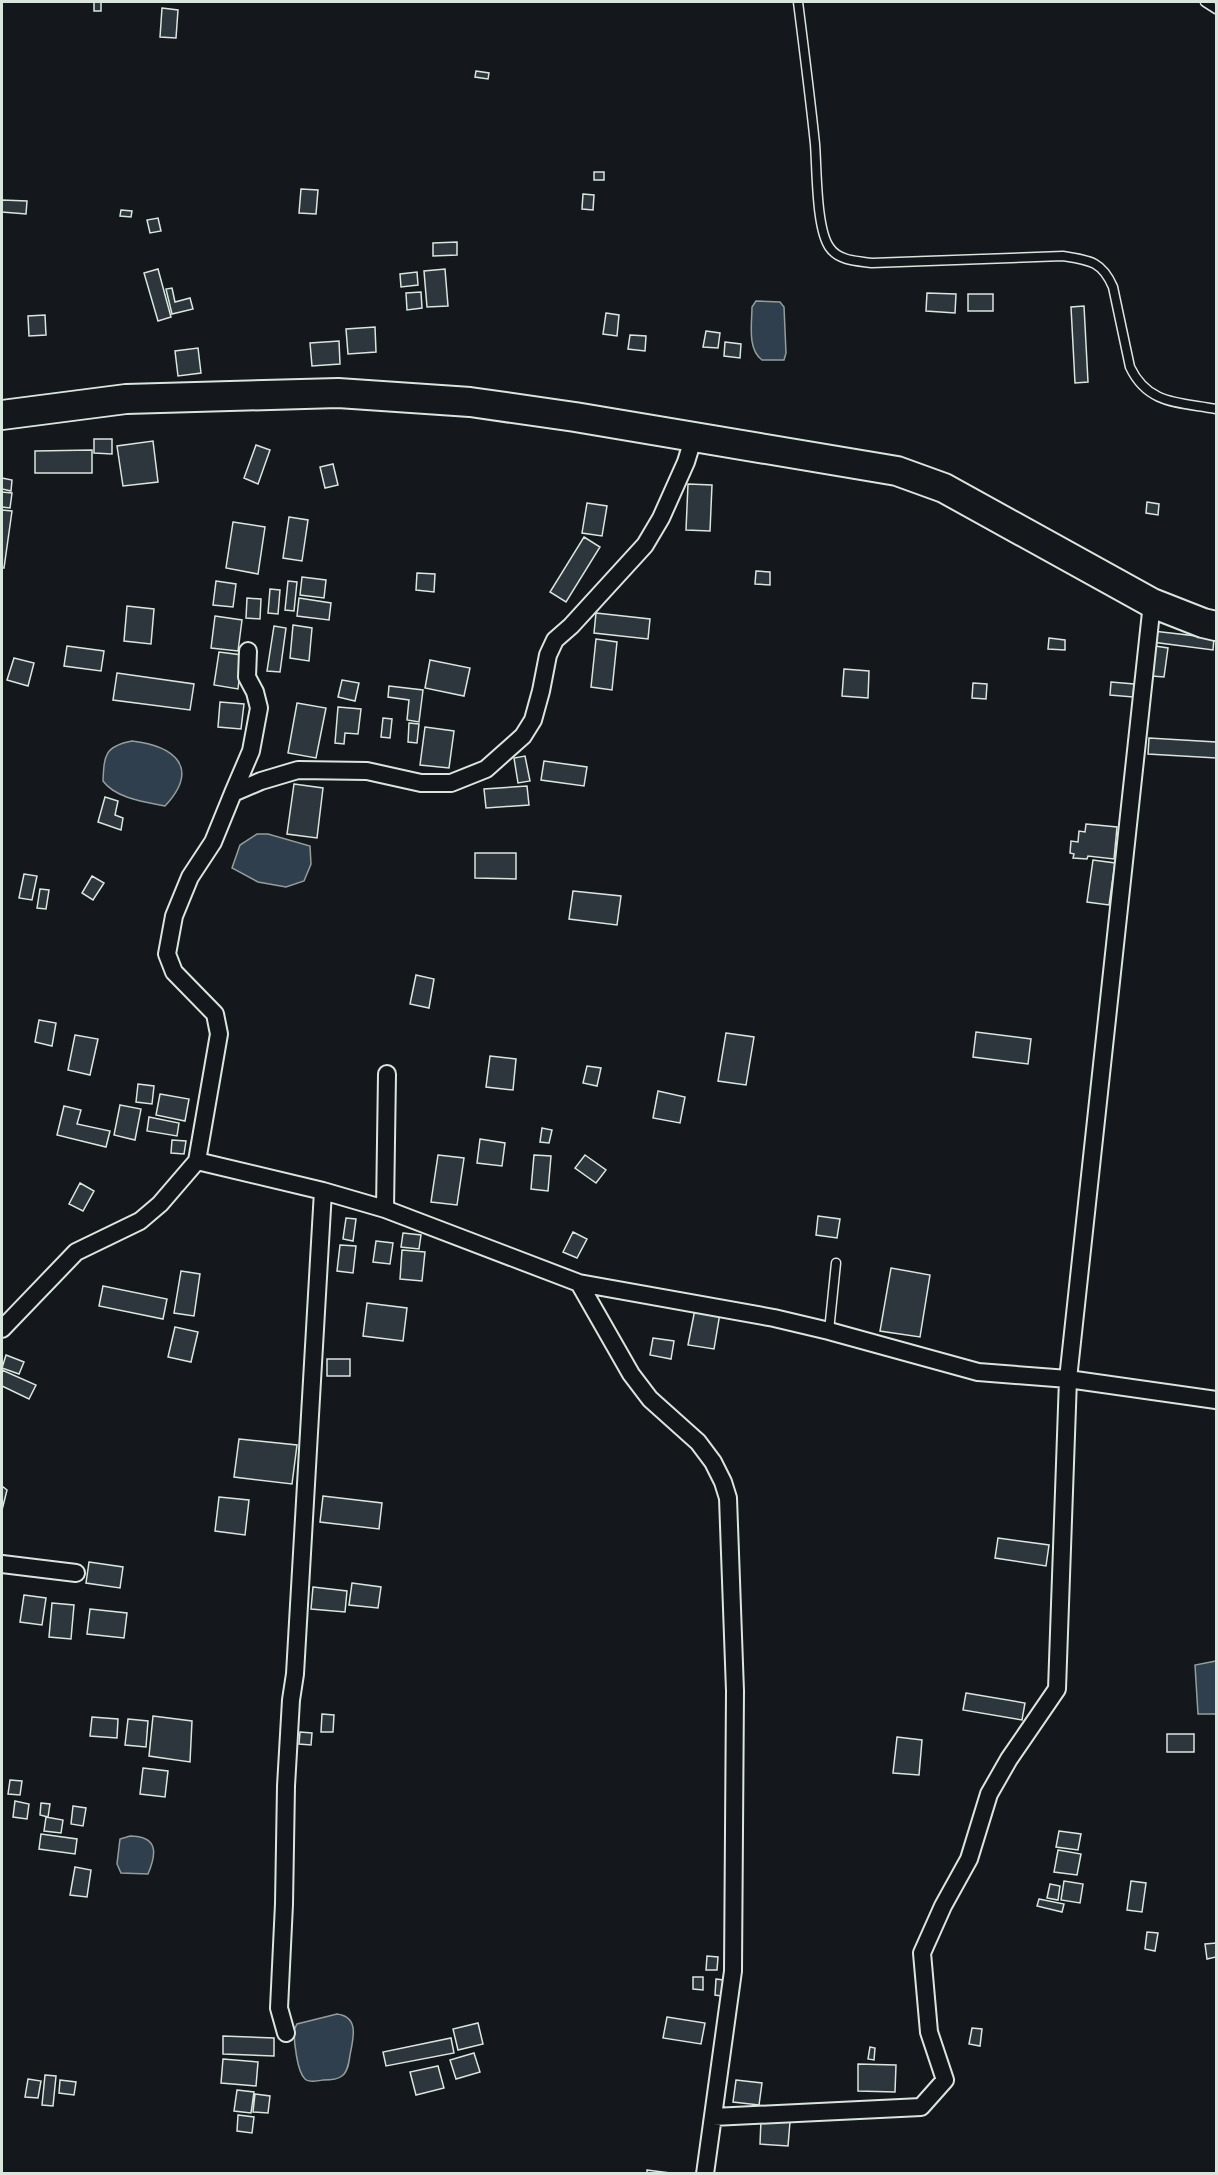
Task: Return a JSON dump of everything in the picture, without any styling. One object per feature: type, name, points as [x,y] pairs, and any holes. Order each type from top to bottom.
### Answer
[{"type":"highway","points":[[2,415],[126,399],[338,393],[470,402],[694,436],[897,471],[944,488],[1152,603],[1216,626]]},
{"type":"street","points":[[233,793],[261,781],[298,770],[367,771],[421,783],[451,783],[486,769],[523,736],[533,720],[542,691],[548,655],[555,640],[571,626],[645,545],[662,518],[686,462],[694,436]]},
{"type":"street","points":[[713,2117],[921,2107],[945,2080],[929,2032],[922,1953],[943,1906],[969,1859],[989,1794],[1009,1759],[1057,1689],[1068,1379],[1152,603]]},
{"type":"street","points":[[2,1329],[76,1252],[140,1221],[160,1204],[197,1161],[219,1034],[215,1014],[174,972],[167,954],[174,916],[190,877],[213,842],[251,751],[259,708],[255,692],[247,677],[248,651]]},
{"type":"street","points":[[385,1209],[387,1074]]},
{"type":"street","points":[[197,1161],[323,1191],[385,1209],[579,1283],[829,1330],[978,1371],[1068,1379],[1216,1400]]},
{"type":"street","points":[[286,2033],[279,2008],[286,1786],[291,1700],[295,1674],[323,1191]]},
{"type":"street","points":[[579,1283],[631,1374],[650,1399],[698,1442],[713,1462],[728,1498],[735,1691],[733,1971],[705,2174]]},
{"type":"street","points":[[2,1564],[76,1574]]},
{"type":"lane","points":[[798,2],[815,146],[821,226],[831,250],[842,258],[872,263],[1063,256],[1094,263],[1102,267],[1113,287],[1130,367],[1143,389],[1167,400],[1216,409]]},
{"type":"lane","points":[[1205,2],[1216,9]]},
{"type":"lane","points":[[829,1330],[836,1263]]},
{"type":"water","points":[[756,301],[780,302],[784,307],[786,353],[784,360],[762,360],[754,349],[751,320],[752,307]]},
{"type":"water","points":[[132,741],[160,748],[170,753],[178,761],[181,780],[176,792],[165,806],[140,801],[115,792],[103,781],[105,758],[108,753],[116,746]]},
{"type":"water","points":[[257,834],[268,834],[310,846],[311,864],[304,881],[286,887],[258,882],[232,868],[240,845]]},
{"type":"water","points":[[1216,1661],[1216,1714],[1198,1714],[1195,1665]]},
{"type":"water","points":[[130,1836],[146,1839],[153,1847],[153,1859],[148,1874],[121,1873],[117,1864],[120,1839]]},
{"type":"water","points":[[337,2014],[349,2019],[352,2024],[352,2042],[347,2069],[342,2076],[335,2079],[307,2080],[302,2075],[298,2063],[294,2030],[297,2024]]},
{"type":"building","points":[[94,2],[101,2],[101,11],[94,11]]},
{"type":"building","points":[[162,8],[178,10],[176,38],[160,37]]},
{"type":"building","points":[[476,71],[489,73],[488,79],[475,77]]},
{"type":"building","points":[[594,172],[604,172],[604,180],[594,180]]},
{"type":"building","points":[[301,189],[318,190],[316,214],[299,213]]},
{"type":"building","points":[[583,194],[594,195],[593,210],[582,209]]},
{"type":"building","points":[[2,200],[27,201],[26,214],[2,212]]},
{"type":"building","points":[[121,210],[132,211],[131,217],[120,216]]},
{"type":"building","points":[[158,218],[161,231],[150,233],[147,220]]},
{"type":"building","points":[[457,242],[457,255],[433,256],[433,243]]},
{"type":"building","points":[[158,269],[171,317],[158,321],[144,273]]},
{"type":"building","points":[[445,269],[448,306],[427,307],[424,271]]},
{"type":"building","points":[[417,272],[418,285],[401,287],[400,274]]},
{"type":"building","points":[[172,288],[175,302],[190,298],[193,309],[172,314],[166,289]]},
{"type":"building","points":[[421,292],[422,308],[407,310],[406,293]]},
{"type":"building","points":[[927,293],[956,294],[955,313],[926,311]]},
{"type":"building","points":[[968,294],[993,294],[993,311],[968,311]]},
{"type":"building","points":[[1084,306],[1088,382],[1075,383],[1071,307]]},
{"type":"building","points":[[606,313],[619,315],[617,336],[603,334]]},
{"type":"building","points":[[45,315],[46,335],[29,336],[28,316]]},
{"type":"building","points":[[375,327],[376,352],[348,354],[346,329]]},
{"type":"building","points":[[706,331],[720,333],[718,348],[703,347]]},
{"type":"building","points":[[630,335],[646,336],[645,351],[628,349]]},
{"type":"building","points":[[339,341],[340,364],[312,366],[310,343]]},
{"type":"building","points":[[725,342],[741,344],[740,358],[724,356]]},
{"type":"building","points":[[198,348],[201,373],[178,376],[175,351]]},
{"type":"building","points":[[94,439],[112,439],[112,454],[94,453]]},
{"type":"building","points":[[153,441],[158,482],[123,486],[117,446]]},
{"type":"building","points":[[256,445],[270,450],[258,484],[244,478]]},
{"type":"building","points":[[92,450],[92,473],[35,473],[35,451]]},
{"type":"building","points":[[333,464],[338,485],[325,488],[320,467]]},
{"type":"building","points":[[2,478],[12,480],[11,491],[2,489]]},
{"type":"building","points":[[688,484],[712,485],[710,531],[686,530]]},
{"type":"building","points":[[2,492],[12,493],[10,508],[2,507]]},
{"type":"building","points":[[1147,502],[1159,504],[1158,515],[1146,513]]},
{"type":"building","points":[[587,503],[607,506],[602,536],[582,533]]},
{"type":"building","points":[[2,510],[12,511],[4,568],[2,568]]},
{"type":"building","points":[[289,517],[308,520],[302,561],[283,558]]},
{"type":"building","points":[[233,522],[265,527],[258,574],[226,568]]},
{"type":"building","points":[[584,537],[600,547],[566,602],[550,592]]},
{"type":"building","points":[[756,571],[770,572],[770,585],[755,584]]},
{"type":"building","points":[[417,573],[435,574],[434,592],[416,590]]},
{"type":"building","points":[[302,577],[326,580],[324,598],[300,595]]},
{"type":"building","points":[[216,581],[236,584],[233,607],[213,605]]},
{"type":"building","points":[[288,581],[297,582],[294,611],[285,610]]},
{"type":"building","points":[[270,589],[280,590],[278,614],[268,613]]},
{"type":"building","points":[[247,598],[261,599],[260,619],[246,618]]},
{"type":"building","points":[[299,598],[331,603],[329,620],[297,616]]},
{"type":"building","points":[[127,606],[154,609],[151,644],[124,641]]},
{"type":"building","points":[[596,613],[650,619],[648,639],[594,633]]},
{"type":"building","points":[[215,616],[242,620],[238,651],[211,648]]},
{"type":"building","points":[[293,625],[312,628],[309,661],[290,658]]},
{"type":"building","points":[[274,626],[286,628],[280,672],[267,671]]},
{"type":"building","points":[[1153,631],[1214,638],[1213,650],[1152,642]]},
{"type":"building","points":[[1049,638],[1065,640],[1065,650],[1048,649]]},
{"type":"building","points":[[596,639],[617,642],[612,690],[591,687]]},
{"type":"building","points":[[67,646],[104,651],[101,671],[64,666]]},
{"type":"building","points":[[1155,646],[1168,648],[1164,677],[1152,676]]},
{"type":"building","points":[[219,652],[242,655],[238,689],[214,685]]},
{"type":"building","points":[[14,658],[34,663],[28,686],[7,680]]},
{"type":"building","points":[[430,660],[470,668],[464,696],[425,688]]},
{"type":"building","points":[[844,669],[869,671],[868,698],[842,696]]},
{"type":"building","points":[[117,673],[194,684],[190,710],[113,700]]},
{"type":"building","points":[[342,680],[359,683],[355,701],[338,697]]},
{"type":"building","points":[[1111,682],[1134,684],[1133,697],[1110,695]]},
{"type":"building","points":[[973,683],[987,684],[986,699],[972,698]]},
{"type":"building","points":[[389,686],[423,690],[419,722],[407,720],[409,700],[388,697]]},
{"type":"building","points":[[220,702],[244,704],[241,729],[218,727]]},
{"type":"building","points":[[297,703],[326,708],[316,758],[288,753]]},
{"type":"building","points":[[338,707],[361,709],[358,734],[345,733],[344,744],[335,743]]},
{"type":"building","points":[[383,718],[392,719],[390,738],[381,737]]},
{"type":"building","points":[[409,723],[419,724],[417,743],[408,742]]},
{"type":"building","points":[[425,727],[454,731],[449,768],[420,765]]},
{"type":"building","points":[[1149,738],[1216,742],[1216,758],[1148,754]]},
{"type":"building","points":[[525,756],[530,781],[518,783],[514,758]]},
{"type":"building","points":[[544,761],[587,767],[584,786],[541,780]]},
{"type":"building","points":[[294,784],[323,788],[317,838],[287,834]]},
{"type":"building","points":[[527,786],[529,805],[486,808],[484,789]]},
{"type":"building","points":[[105,797],[118,801],[115,815],[123,818],[121,830],[98,822]]},
{"type":"building","points":[[1086,824],[1117,827],[1114,859],[1088,856],[1087,859],[1073,858],[1074,854],[1070,853],[1071,841],[1078,842],[1079,831],[1085,832]]},
{"type":"building","points":[[475,853],[516,853],[516,879],[475,878]]},
{"type":"building","points":[[1093,860],[1115,863],[1109,905],[1087,902]]},
{"type":"building","points":[[24,874],[37,876],[32,900],[19,898]]},
{"type":"building","points":[[92,876],[104,883],[93,900],[82,893]]},
{"type":"building","points":[[40,889],[49,890],[46,909],[37,908]]},
{"type":"building","points":[[573,891],[621,896],[617,925],[569,919]]},
{"type":"building","points":[[416,975],[434,979],[429,1008],[410,1004]]},
{"type":"building","points":[[39,1020],[56,1023],[52,1046],[35,1042]]},
{"type":"building","points":[[976,1032],[1031,1039],[1028,1064],[973,1057]]},
{"type":"building","points":[[726,1033],[754,1037],[746,1085],[718,1081]]},
{"type":"building","points":[[75,1035],[98,1039],[90,1075],[68,1070]]},
{"type":"building","points":[[490,1056],[516,1059],[513,1090],[486,1087]]},
{"type":"building","points":[[587,1066],[601,1068],[597,1086],[583,1083]]},
{"type":"building","points":[[138,1084],[154,1086],[152,1104],[136,1102]]},
{"type":"building","points":[[658,1091],[685,1097],[680,1123],[653,1118]]},
{"type":"building","points":[[160,1094],[189,1099],[185,1121],[156,1115]]},
{"type":"building","points":[[120,1105],[141,1109],[135,1140],[114,1135]]},
{"type":"building","points":[[64,1106],[81,1110],[77,1124],[110,1131],[106,1147],[57,1135]]},
{"type":"building","points":[[149,1117],[179,1123],[177,1136],[147,1131]]},
{"type":"building","points":[[542,1128],[552,1130],[549,1143],[540,1142]]},
{"type":"building","points":[[480,1139],[505,1143],[502,1166],[477,1163]]},
{"type":"building","points":[[172,1140],[186,1141],[184,1154],[171,1153]]},
{"type":"building","points":[[438,1155],[464,1158],[457,1205],[431,1202]]},
{"type":"building","points":[[534,1155],[551,1156],[548,1191],[531,1189]]},
{"type":"building","points":[[585,1155],[606,1170],[596,1183],[575,1168]]},
{"type":"building","points":[[80,1183],[94,1191],[83,1211],[69,1204]]},
{"type":"building","points":[[818,1216],[840,1219],[837,1238],[816,1235]]},
{"type":"building","points":[[346,1218],[356,1219],[353,1241],[343,1239]]},
{"type":"building","points":[[573,1232],[587,1239],[577,1258],[563,1252]]},
{"type":"building","points":[[403,1233],[421,1235],[419,1249],[401,1247]]},
{"type":"building","points":[[376,1241],[393,1243],[390,1264],[373,1262]]},
{"type":"building","points":[[340,1245],[356,1246],[353,1273],[337,1271]]},
{"type":"building","points":[[402,1250],[425,1252],[422,1281],[400,1279]]},
{"type":"building","points":[[891,1268],[930,1275],[920,1337],[880,1331]]},
{"type":"building","points":[[181,1271],[200,1274],[194,1316],[174,1313]]},
{"type":"building","points":[[103,1286],[167,1299],[163,1319],[99,1306]]},
{"type":"building","points":[[367,1303],[407,1308],[403,1341],[363,1336]]},
{"type":"building","points":[[695,1309],[720,1313],[714,1349],[688,1345]]},
{"type":"building","points":[[175,1327],[198,1332],[191,1362],[168,1357]]},
{"type":"building","points":[[653,1338],[674,1341],[671,1359],[650,1355]]},
{"type":"building","points":[[6,1355],[24,1362],[19,1374],[2,1368]]},
{"type":"building","points":[[327,1359],[350,1359],[350,1376],[327,1376]]},
{"type":"building","points":[[2,1370],[36,1385],[29,1399],[2,1386]]},
{"type":"building","points":[[239,1439],[297,1445],[292,1484],[234,1477]]},
{"type":"building","points":[[2,1486],[7,1490],[2,1510]]},
{"type":"building","points":[[323,1496],[382,1503],[379,1529],[320,1522]]},
{"type":"building","points":[[219,1497],[249,1500],[245,1535],[215,1531]]},
{"type":"building","points":[[998,1538],[1049,1545],[1046,1566],[995,1558]]},
{"type":"building","points":[[89,1562],[123,1567],[120,1588],[86,1583]]},
{"type":"building","points":[[352,1583],[381,1587],[378,1608],[349,1605]]},
{"type":"building","points":[[313,1587],[347,1591],[345,1612],[311,1609]]},
{"type":"building","points":[[24,1595],[46,1598],[42,1625],[20,1622]]},
{"type":"building","points":[[52,1603],[74,1605],[71,1639],[49,1637]]},
{"type":"building","points":[[90,1609],[127,1613],[124,1638],[87,1634]]},
{"type":"building","points":[[966,1693],[1025,1703],[1022,1720],[963,1710]]},
{"type":"building","points":[[322,1714],[334,1715],[333,1732],[321,1732]]},
{"type":"building","points":[[153,1716],[192,1721],[190,1762],[149,1756]]},
{"type":"building","points":[[92,1717],[118,1719],[117,1738],[90,1736]]},
{"type":"building","points":[[128,1719],[148,1721],[146,1747],[125,1745]]},
{"type":"building","points":[[300,1732],[312,1733],[311,1745],[299,1744]]},
{"type":"building","points":[[1167,1734],[1194,1734],[1194,1752],[1167,1752]]},
{"type":"building","points":[[897,1737],[922,1740],[919,1775],[893,1773]]},
{"type":"building","points":[[143,1768],[168,1771],[165,1797],[140,1794]]},
{"type":"building","points":[[10,1780],[22,1781],[20,1795],[8,1794]]},
{"type":"building","points":[[15,1801],[29,1804],[27,1819],[13,1817]]},
{"type":"building","points":[[41,1803],[50,1804],[48,1817],[40,1815]]},
{"type":"building","points":[[73,1806],[86,1808],[83,1826],[71,1824]]},
{"type":"building","points":[[46,1817],[63,1820],[61,1833],[44,1831]]},
{"type":"building","points":[[1059,1831],[1081,1834],[1078,1850],[1056,1847]]},
{"type":"building","points":[[41,1834],[77,1839],[75,1854],[39,1849]]},
{"type":"building","points":[[1058,1850],[1081,1854],[1077,1875],[1054,1872]]},
{"type":"building","points":[[75,1867],[91,1870],[87,1897],[70,1895]]},
{"type":"building","points":[[1064,1881],[1083,1884],[1080,1903],[1061,1900]]},
{"type":"building","points":[[1131,1881],[1146,1883],[1142,1912],[1127,1910]]},
{"type":"building","points":[[1050,1884],[1060,1886],[1058,1900],[1047,1898]]},
{"type":"building","points":[[1039,1899],[1064,1904],[1062,1912],[1037,1906]]},
{"type":"building","points":[[1147,1932],[1158,1933],[1155,1951],[1145,1949]]},
{"type":"building","points":[[1216,1943],[1216,1957],[1207,1959],[1205,1944]]},
{"type":"building","points":[[707,1956],[718,1957],[717,1970],[706,1970]]},
{"type":"building","points":[[693,1977],[703,1977],[703,1990],[693,1989]]},
{"type":"building","points":[[716,1979],[723,1980],[721,1996],[715,1995]]},
{"type":"building","points":[[667,2017],[705,2023],[701,2044],[663,2038]]},
{"type":"building","points":[[478,2023],[483,2044],[458,2050],[453,2029]]},
{"type":"building","points":[[972,2028],[982,2029],[980,2046],[969,2044]]},
{"type":"building","points":[[223,2036],[274,2038],[274,2056],[223,2054]]},
{"type":"building","points":[[451,2038],[454,2053],[386,2066],[383,2052]]},
{"type":"building","points":[[870,2047],[875,2048],[874,2060],[868,2059]]},
{"type":"building","points":[[474,2053],[480,2072],[456,2079],[450,2060]]},
{"type":"building","points":[[223,2059],[258,2062],[256,2086],[221,2083]]},
{"type":"building","points":[[858,2064],[896,2065],[895,2092],[858,2091]]},
{"type":"building","points":[[438,2066],[444,2088],[416,2095],[410,2072]]},
{"type":"building","points":[[45,2075],[56,2076],[53,2106],[42,2105]]},
{"type":"building","points":[[28,2079],[41,2081],[38,2098],[25,2097]]},
{"type":"building","points":[[60,2080],[76,2082],[74,2095],[59,2093]]},
{"type":"building","points":[[736,2080],[762,2083],[759,2105],[733,2102]]},
{"type":"building","points":[[237,2090],[254,2092],[251,2113],[234,2111]]},
{"type":"building","points":[[255,2094],[270,2096],[268,2113],[253,2112]]},
{"type":"building","points":[[238,2115],[254,2117],[252,2133],[237,2131]]},
{"type":"building","points":[[761,2120],[790,2122],[788,2146],[760,2144]]},
{"type":"building","points":[[647,2170],[670,2173],[670,2174],[647,2174]]}]
